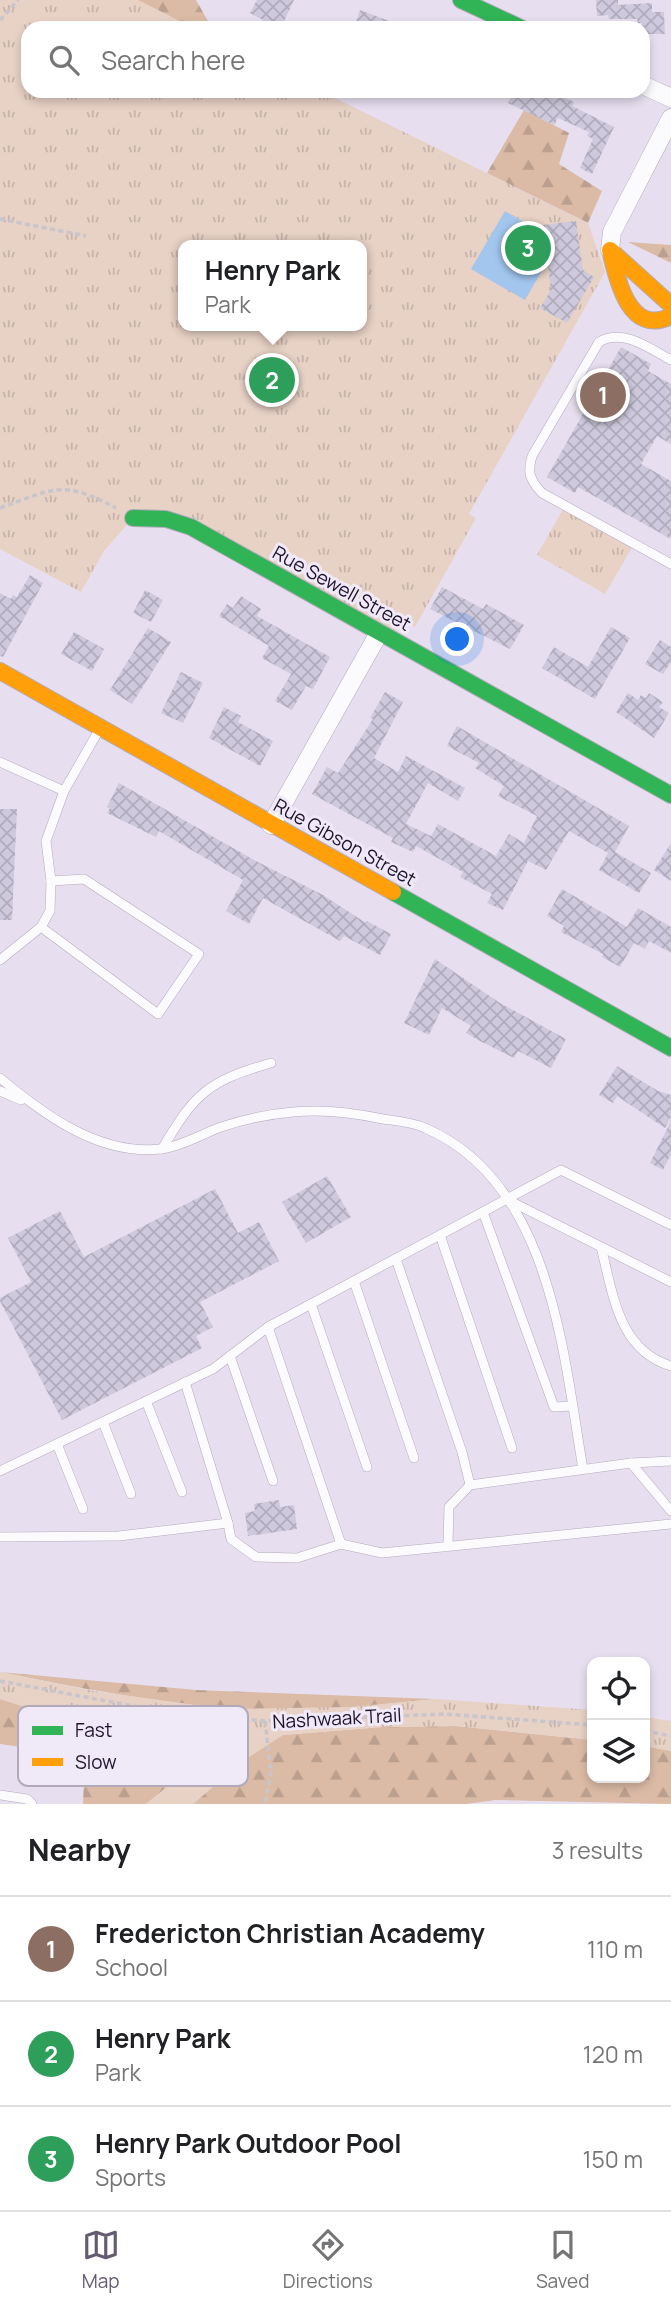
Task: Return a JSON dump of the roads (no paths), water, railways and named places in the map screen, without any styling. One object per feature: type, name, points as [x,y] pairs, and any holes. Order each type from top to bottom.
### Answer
[{"type":"street","points":[[461,0],[506,21]]},
{"type":"street","points":[[650,88],[671,98]]},
{"type":"street","points":[[671,118],[612,232],[610,250],[629,307],[643,319],[657,322],[671,316]]},
{"type":"street","points":[[610,250],[669,300],[671,305]]},
{"type":"street","name":"Rue Sewell Street","points":[[134,517],[166,519],[191,527],[671,795]]},
{"type":"street","points":[[271,825],[379,633]]},
{"type":"street","name":"Rue Gibson Street","points":[[0,671],[671,1048]]},
{"type":"lane","points":[[671,360],[642,344],[621,337],[609,336],[599,342],[532,456],[528,468],[531,480],[542,493],[671,564]]},
{"type":"lane","points":[[0,960],[41,927],[50,911],[51,881],[46,841],[64,791],[100,728]]},
{"type":"lane","points":[[0,762],[64,791]]},
{"type":"lane","points":[[41,927],[158,1014],[199,954],[84,879],[51,881]]},
{"type":"lane","points":[[162,1149],[185,1110],[225,1077],[271,1063]]},
{"type":"lane","points":[[0,1078],[31,1104]]},
{"type":"lane","points":[[0,1091],[31,1104],[81,1134],[122,1148],[162,1149],[224,1126],[294,1111],[360,1114],[423,1127],[456,1146],[490,1177],[528,1229],[557,1316],[583,1469]]},
{"type":"lane","points":[[0,1471],[213,1369],[268,1327],[561,1170],[671,1224]]},
{"type":"lane","points":[[506,1200],[671,1282]]},
{"type":"lane","points":[[483,1212],[554,1407],[572,1406]]},
{"type":"lane","points":[[440,1235],[512,1448]]},
{"type":"lane","points":[[601,1247],[621,1324],[643,1353],[671,1366]]},
{"type":"lane","points":[[396,1259],[462,1452],[470,1485]]},
{"type":"lane","points":[[354,1281],[414,1458]]},
{"type":"lane","points":[[311,1304],[367,1467]]},
{"type":"lane","points":[[268,1327],[341,1544]]},
{"type":"lane","points":[[230,1356],[273,1482]]},
{"type":"lane","points":[[185,1382],[231,1539],[256,1557],[297,1558],[341,1544],[382,1553],[447,1544],[671,1524]]},
{"type":"lane","points":[[146,1401],[181,1492]]},
{"type":"lane","points":[[103,1422],[131,1494]]},
{"type":"lane","points":[[57,1444],[83,1509]]},
{"type":"lane","points":[[447,1544],[449,1507],[470,1485],[631,1463],[671,1461]]},
{"type":"lane","points":[[631,1463],[671,1511]]},
{"type":"lane","points":[[0,1537],[119,1536],[228,1523]]},
{"type":"lane","points":[[0,1795],[27,1799],[32,1804]]},
{"type":"water","points":[[505,211],[534,228],[519,255],[543,269],[525,300],[471,269]]},
{"type":"place","name":"Henry Park Outdoor Pool","points":[[528,248]]},
{"type":"place","name":"Henry Park","points":[[272,380]]},
{"type":"place","name":"Fredericton Christian Academy","points":[[603,395]]}]
